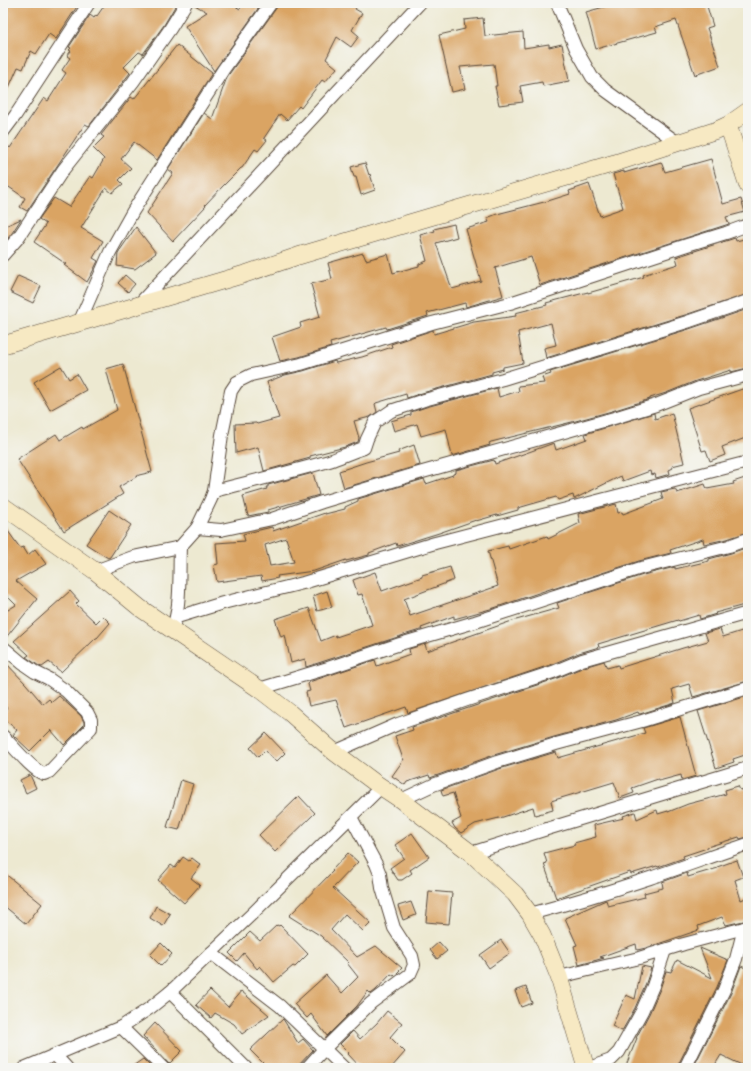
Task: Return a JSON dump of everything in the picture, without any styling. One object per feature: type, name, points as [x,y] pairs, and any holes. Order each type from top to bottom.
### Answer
[{"type":"street","points":[[3,132],[89,3]]},
{"type":"street","points":[[3,255],[18,238],[63,170],[133,82],[186,3]]},
{"type":"street","points":[[79,323],[110,252],[133,211],[223,70],[271,3]]},
{"type":"street","points":[[137,306],[420,3]]},
{"type":"street","points":[[557,3],[576,49],[592,77],[605,90],[678,143]]},
{"type":"street","points":[[3,345],[245,274],[298,256],[615,163],[717,130],[728,125],[748,111]]},
{"type":"street","points":[[728,125],[748,186]]},
{"type":"street","points":[[95,571],[133,557],[180,547],[197,528],[214,491],[222,435],[231,391],[237,382],[251,375],[301,364],[432,323],[510,303],[680,247],[726,234],[748,225]]},
{"type":"street","points":[[214,491],[328,461],[364,448],[366,439],[375,422],[391,412],[424,400],[502,379],[680,324],[748,300]]},
{"type":"street","points":[[197,528],[221,530],[272,519],[322,502],[419,473],[614,418],[699,388],[748,375]]},
{"type":"street","points":[[174,624],[223,603],[303,583],[435,543],[748,462]]},
{"type":"street","points":[[3,506],[95,571],[140,608],[174,624],[290,713],[334,752],[471,853],[515,894],[530,914],[542,935],[559,978],[586,1068]]},
{"type":"street","points":[[259,689],[400,644],[475,622],[641,568],[728,546],[748,539]]},
{"type":"street","points":[[174,624],[179,592],[180,547]]},
{"type":"street","points":[[334,752],[398,724],[553,672],[582,660],[748,613]]},
{"type":"street","points":[[3,647],[35,672],[66,690],[87,712],[91,720],[91,728],[49,772],[44,774],[41,774],[28,763],[3,736]]},
{"type":"street","points":[[401,800],[433,785],[497,762],[748,688]]},
{"type":"street","points":[[471,853],[748,768]]},
{"type":"street","points":[[24,1068],[121,1027],[150,1008],[170,992],[211,953],[381,787]]},
{"type":"street","points":[[307,1068],[324,1049],[371,1003],[410,974],[414,965],[412,956],[394,928],[376,864],[351,817]]},
{"type":"street","points":[[530,914],[571,903],[649,878],[748,844]]},
{"type":"street","points":[[559,978],[639,958],[746,927]]},
{"type":"street","points":[[685,1068],[724,990],[746,927]]},
{"type":"street","points":[[589,1068],[611,1060],[619,1052],[642,1011],[653,986],[665,950]]},
{"type":"street","points":[[211,953],[280,1006],[344,1068]]},
{"type":"street","points":[[170,992],[246,1068]]},
{"type":"street","points":[[121,1027],[163,1068]]},
{"type":"street","points":[[55,1055],[67,1068]]},
{"type":"building","points":[[3,3],[76,3],[78,5],[56,39],[49,34],[36,54],[31,51],[23,69],[18,67],[3,101]]},
{"type":"building","points":[[106,3],[177,3],[164,25],[143,54],[139,52],[124,67],[130,73],[89,126],[85,124],[27,211],[20,207],[25,198],[3,183],[3,141],[10,148],[44,98],[48,101],[66,73],[62,70],[70,58],[67,56],[71,51],[69,50],[71,48],[69,47],[90,15],[94,18],[96,15],[97,16]]},
{"type":"building","points":[[193,3],[230,3],[240,9],[243,3],[262,3],[214,71],[185,26],[207,12]]},
{"type":"building","points":[[278,3],[359,3],[355,9],[362,13],[352,30],[359,36],[351,47],[337,37],[326,59],[337,68],[325,82],[322,80],[301,108],[299,106],[287,120],[280,114],[264,138],[267,140],[258,151],[255,149],[242,168],[222,187],[173,241],[147,213],[173,173],[168,169],[204,113],[212,119],[227,77],[277,7]]},
{"type":"building","points":[[618,3],[706,3],[713,26],[707,28],[720,66],[695,75],[676,20],[655,27],[657,32],[596,49],[586,12]]},
{"type":"building","points":[[483,18],[485,36],[523,32],[524,48],[549,44],[549,47],[562,44],[569,81],[543,86],[542,82],[520,86],[523,102],[499,105],[495,86],[497,86],[494,64],[460,67],[465,89],[452,92],[439,35],[465,29],[464,20]]},
{"type":"building","points":[[177,45],[212,73],[157,160],[134,142],[121,159],[131,168],[119,180],[123,184],[112,193],[106,188],[81,228],[103,241],[93,258],[98,261],[87,282],[64,265],[66,264],[34,242],[46,224],[39,219],[54,198],[69,207],[90,176],[93,178],[104,159],[93,148],[104,137],[101,135],[131,97],[134,99]]},
{"type":"building","points":[[711,159],[723,204],[741,199],[745,212],[726,217],[729,224],[540,285],[531,257],[495,268],[503,296],[466,307],[465,303],[427,313],[428,316],[387,329],[386,327],[330,343],[331,347],[280,361],[272,337],[301,327],[300,323],[320,317],[311,284],[332,279],[328,263],[363,253],[366,260],[388,254],[393,273],[419,266],[419,264],[427,261],[420,235],[435,231],[434,229],[454,224],[457,237],[436,243],[452,289],[481,281],[466,229],[489,222],[487,218],[570,194],[569,191],[589,184],[600,216],[623,208],[613,174],[624,171],[624,173],[661,162],[665,172]]},
{"type":"building","points":[[365,163],[375,190],[361,195],[356,177],[354,177],[351,167]]},
{"type":"building","points":[[21,219],[12,233],[3,244],[3,227]]},
{"type":"building","points":[[136,227],[156,253],[135,269],[117,266],[118,253]]},
{"type":"building","points":[[735,238],[736,241],[748,238],[748,294],[546,358],[544,348],[556,345],[551,323],[518,332],[523,363],[503,367],[503,369],[492,372],[492,374],[407,398],[406,394],[376,403],[377,412],[370,417],[354,421],[359,438],[358,442],[264,471],[258,447],[236,453],[235,424],[257,424],[279,418],[267,382],[285,375],[335,361],[336,363],[362,357],[392,347],[391,344],[433,330],[434,334],[474,322],[516,316],[515,313],[547,305],[546,303],[644,277],[643,275],[678,264],[676,257]]},
{"type":"building","points":[[125,275],[135,284],[128,292],[118,283]]},
{"type":"building","points":[[18,276],[41,286],[33,303],[10,292]]},
{"type":"building","points":[[748,309],[748,368],[731,372],[731,370],[612,411],[491,442],[489,443],[490,445],[452,456],[446,429],[421,436],[417,424],[394,431],[391,421],[411,415],[411,412],[497,388],[499,397],[519,391],[518,386],[544,383],[542,377],[551,374],[550,372]]},
{"type":"building","points":[[123,364],[152,472],[139,475],[119,487],[123,494],[64,531],[17,459],[56,434],[60,440],[82,427],[83,429],[117,410],[106,369]]},
{"type":"building","points":[[61,366],[69,379],[77,374],[86,390],[50,410],[34,382]]},
{"type":"building","points":[[748,387],[748,437],[722,447],[725,455],[710,461],[706,450],[702,451],[688,408]]},
{"type":"building","points":[[654,413],[655,419],[672,413],[684,463],[672,466],[673,468],[669,470],[670,474],[656,478],[655,474],[651,475],[650,471],[623,481],[621,476],[574,499],[573,495],[558,500],[556,497],[518,508],[518,510],[476,520],[397,546],[396,543],[369,553],[369,555],[346,560],[314,571],[277,576],[278,578],[262,581],[261,576],[217,582],[214,565],[218,564],[216,543],[245,541],[243,534],[272,527],[273,531],[325,513],[345,509],[345,507],[358,501],[358,499],[424,479],[426,484],[453,475],[456,473],[456,470],[494,460],[495,464],[554,443],[556,450],[587,439],[585,434]],"holes":[[[286,538],[294,562],[270,566],[265,545]]]},
{"type":"building","points":[[414,445],[420,465],[344,488],[339,471],[399,453],[398,451]]},
{"type":"building","points":[[313,473],[319,495],[268,510],[268,512],[248,516],[243,496],[267,489],[266,487],[268,487],[268,485]]},
{"type":"building","points":[[748,477],[748,532],[727,539],[704,544],[703,539],[670,550],[671,553],[639,561],[494,608],[454,619],[454,616],[421,628],[422,630],[306,667],[305,659],[291,663],[285,635],[281,637],[275,619],[309,608],[321,641],[336,635],[336,637],[372,625],[362,594],[358,595],[353,580],[375,572],[382,591],[422,577],[422,575],[450,567],[454,580],[404,599],[410,616],[498,586],[488,551],[508,546],[509,549],[547,536],[548,539],[580,523],[578,514],[616,504],[618,513],[622,512],[623,514],[663,499],[661,492],[675,489],[677,493],[705,484],[707,489],[734,484],[733,482]]},
{"type":"building","points":[[109,510],[131,525],[108,558],[86,544]]},
{"type":"building","points":[[3,524],[20,548],[23,547],[28,555],[35,549],[46,564],[16,581],[37,599],[4,640],[3,613],[16,605],[3,592]]},
{"type":"building","points":[[748,547],[748,604],[715,613],[716,614],[700,619],[699,615],[679,621],[678,620],[598,644],[599,647],[579,653],[550,665],[408,713],[406,707],[346,728],[336,700],[309,706],[306,692],[310,691],[308,684],[309,682],[375,660],[377,666],[410,654],[409,649],[425,644],[427,651],[509,622],[559,608],[557,603],[643,575],[709,561],[709,559]]},
{"type":"building","points":[[70,591],[79,601],[76,604],[96,623],[103,616],[110,623],[97,638],[61,672],[49,662],[42,667],[39,666],[26,657],[29,655],[14,641]]},
{"type":"building","points":[[327,591],[332,607],[317,611],[313,596]]},
{"type":"building","points":[[720,629],[723,637],[748,629],[748,681],[693,697],[689,684],[672,689],[675,703],[640,714],[638,712],[616,720],[494,755],[430,778],[429,775],[407,782],[405,785],[392,776],[404,759],[395,736],[413,730],[412,727],[604,661],[607,668],[618,665],[619,668],[708,641],[705,633]]},
{"type":"building","points":[[3,660],[43,704],[49,699],[52,702],[59,696],[81,716],[84,725],[64,745],[51,730],[30,751],[13,735],[17,730],[3,718],[3,713],[7,708],[3,705]]},
{"type":"building","points":[[748,696],[748,754],[733,759],[734,762],[716,768],[698,711]]},
{"type":"building","points":[[680,717],[696,776],[682,780],[681,775],[659,781],[658,779],[632,788],[634,793],[620,798],[614,782],[551,801],[553,810],[535,815],[533,807],[475,824],[461,833],[452,823],[461,818],[453,793],[443,796],[441,790],[499,769],[556,752],[558,758],[645,733],[643,728]]},
{"type":"building","points":[[266,733],[285,753],[276,762],[265,750],[258,757],[250,748]]},
{"type":"building","points":[[30,775],[36,788],[26,793],[20,780]]},
{"type":"building","points":[[181,780],[193,784],[179,830],[167,827]]},
{"type":"building","points":[[738,786],[740,790],[748,788],[748,837],[740,839],[739,837],[707,847],[683,856],[684,858],[658,867],[657,866],[631,874],[630,872],[556,898],[544,864],[547,863],[544,853],[575,845],[574,843],[596,837],[594,825],[624,818],[623,816],[635,812],[637,819],[657,810],[658,814],[668,812],[688,804],[726,794],[725,790]]},
{"type":"building","points":[[299,796],[315,813],[275,852],[259,835]]},
{"type":"building","points":[[412,833],[429,857],[410,870],[412,873],[402,880],[398,880],[390,868],[404,858],[395,845]]},
{"type":"building","points":[[348,853],[358,862],[333,888],[371,923],[363,931],[345,914],[331,930],[357,957],[376,946],[402,968],[394,976],[391,974],[371,994],[368,991],[357,1006],[327,1036],[311,1014],[307,1018],[294,1004],[326,975],[342,993],[358,977],[347,963],[348,962],[321,936],[289,916],[333,871],[332,870]]},
{"type":"building","points":[[183,857],[189,861],[192,858],[201,865],[191,878],[200,885],[184,903],[158,880],[171,865],[175,868]]},
{"type":"building","points":[[737,860],[743,877],[735,880],[741,900],[748,897],[748,920],[726,925],[722,917],[698,926],[699,930],[646,948],[637,950],[636,944],[600,957],[604,958],[579,965],[574,946],[577,945],[565,918],[606,900],[608,906],[645,897],[644,893],[663,888],[662,882],[687,873],[688,877],[718,868],[717,867]]},
{"type":"building","points":[[3,872],[42,904],[26,924],[3,905]]},
{"type":"building","points":[[429,891],[452,893],[449,924],[426,922]]},
{"type":"building","points":[[411,902],[416,915],[403,920],[398,906]]},
{"type":"building","points":[[156,906],[170,914],[163,926],[150,918]]},
{"type":"building","points":[[277,925],[280,925],[308,954],[295,967],[293,966],[274,982],[260,966],[257,969],[244,953],[237,961],[229,953],[250,932],[260,941]]},
{"type":"building","points":[[501,940],[510,953],[489,968],[480,955]]},
{"type":"building","points":[[439,942],[447,951],[437,959],[430,950]]},
{"type":"building","points":[[161,943],[172,954],[161,966],[150,955]]},
{"type":"building","points":[[700,948],[728,960],[717,987],[678,1065],[678,1068],[625,1068],[636,1038],[649,1014],[666,971],[671,972],[677,960],[712,978]]},
{"type":"building","points":[[642,966],[651,968],[635,1008],[622,1031],[612,1026],[626,995],[635,999]]},
{"type":"building","points":[[741,966],[748,969],[748,1068],[721,1055],[713,1068],[693,1068],[731,993]]},
{"type":"building","points":[[526,987],[532,1003],[521,1007],[515,991]]},
{"type":"building","points":[[210,990],[228,1007],[241,991],[269,1015],[242,1034],[234,1024],[215,1013],[211,1018],[196,1005]]},
{"type":"building","points":[[387,1011],[402,1023],[390,1037],[405,1052],[391,1068],[361,1068],[340,1044],[353,1031],[360,1039]]},
{"type":"building","points":[[283,1019],[298,1043],[303,1039],[313,1050],[296,1068],[268,1068],[250,1050]]},
{"type":"building","points":[[155,1023],[182,1051],[169,1064],[143,1036]]},
{"type":"building","points":[[143,1059],[152,1068],[130,1068]]}]
